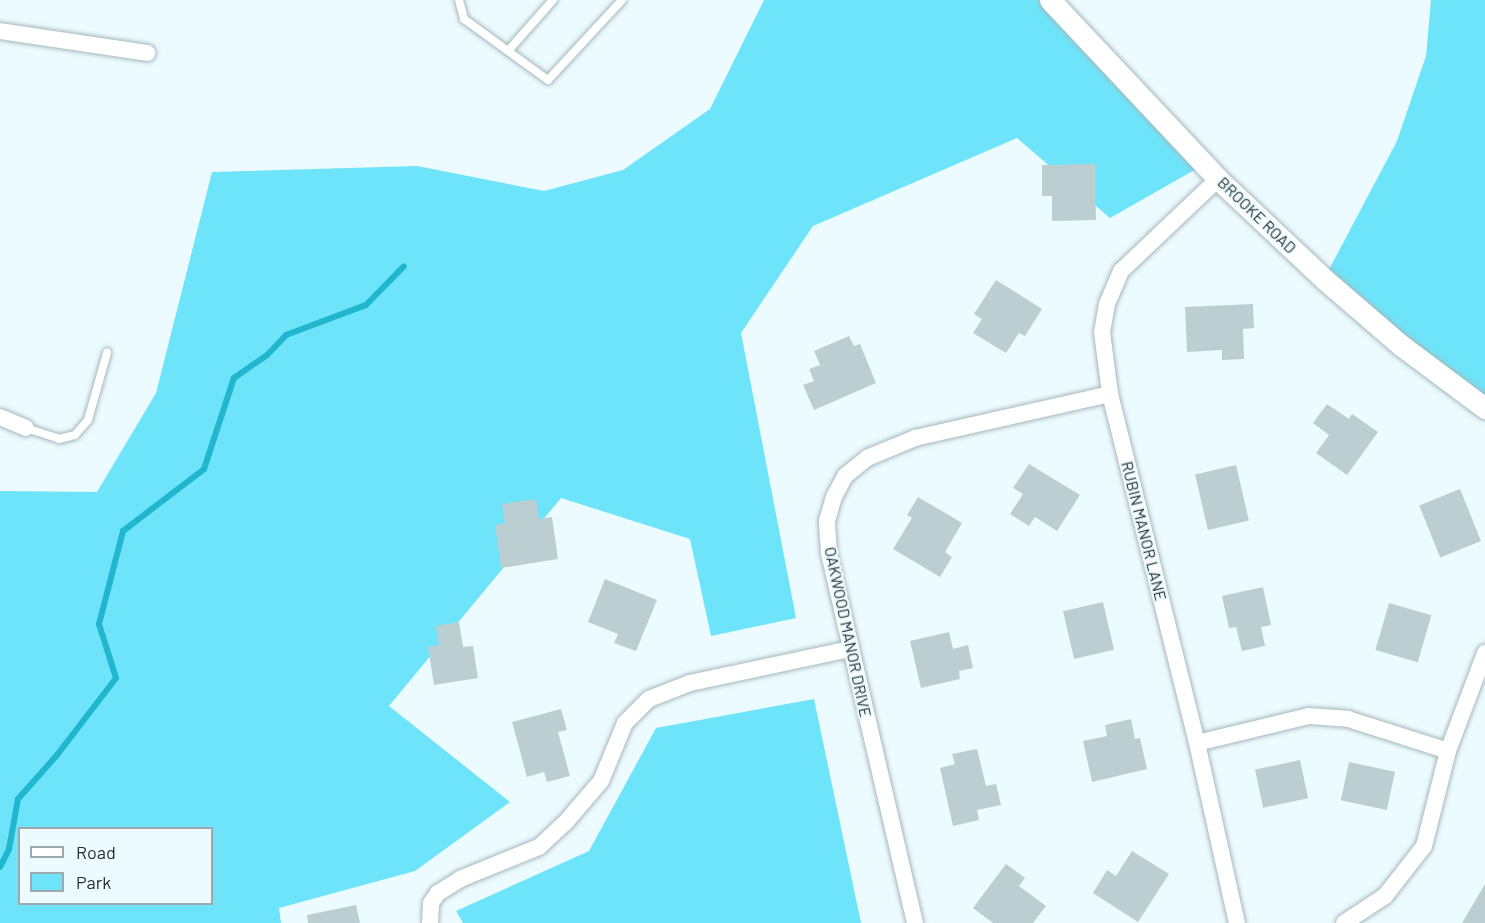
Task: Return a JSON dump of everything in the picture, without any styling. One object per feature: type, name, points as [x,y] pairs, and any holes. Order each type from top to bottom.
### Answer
[{"type":"street","name":"BROOKE ROAD","points":[[1050,0],[1218,179],[1401,346],[1485,408]]},
{"type":"street","points":[[0,31],[147,54]]},
{"type":"street","name":"RUBIN MANOR LANE","points":[[1218,179],[1120,271],[1107,304],[1101,332],[1110,394],[1197,743],[1238,923]]},
{"type":"street","name":"OAKWOOD MANOR DRIVE","points":[[915,923],[850,649],[829,552],[827,522],[845,476],[867,458],[915,438],[1110,394]]},
{"type":"street","points":[[0,417],[26,428]]},
{"type":"street","points":[[430,923],[430,903],[438,892],[460,879],[539,847],[565,823],[601,782],[625,723],[649,699],[690,682],[850,649]]},
{"type":"street","points":[[1344,923],[1385,896],[1424,846],[1448,751],[1485,653]]},
{"type":"street","points":[[1197,743],[1309,716],[1348,719],[1448,751]]},
{"type":"lane","points":[[459,0],[464,19],[548,80],[622,0]]},
{"type":"lane","points":[[508,51],[553,0]]},
{"type":"lane","points":[[26,428],[59,439],[75,435],[87,420],[107,353]]},
{"type":"green space","points":[[764,0],[1050,0],[1205,164],[1110,218],[1017,138],[813,226],[741,333],[796,618],[711,636],[690,539],[561,498],[389,706],[510,802],[415,871],[279,908],[281,923],[0,923],[0,491],[97,492],[156,393],[212,172],[417,166],[544,191],[623,170],[710,109]]},
{"type":"green space","points":[[1431,0],[1485,0],[1485,404],[1324,279],[1397,141],[1426,56]]},
{"type":"green space","points":[[814,699],[861,923],[463,923],[456,911],[589,851],[656,728]]},
{"type":"building","points":[[1095,164],[1096,220],[1052,221],[1052,196],[1042,196],[1042,165]]},
{"type":"building","points":[[996,280],[1042,309],[1025,336],[1019,333],[1006,353],[973,333],[982,319],[974,314]]},
{"type":"building","points":[[1253,304],[1254,328],[1243,329],[1244,359],[1222,360],[1222,350],[1187,352],[1185,307]]},
{"type":"building","points":[[849,336],[854,346],[860,344],[876,383],[814,410],[803,385],[814,381],[809,369],[820,365],[814,351]]},
{"type":"building","points":[[1327,404],[1349,419],[1352,414],[1378,432],[1347,475],[1316,453],[1329,435],[1313,423]]},
{"type":"building","points":[[1029,464],[1080,495],[1057,531],[1035,517],[1029,526],[1010,514],[1023,494],[1013,488]]},
{"type":"building","points":[[1236,465],[1249,521],[1208,530],[1195,474]]},
{"type":"building","points":[[1460,489],[1481,541],[1440,557],[1419,505]]},
{"type":"building","points":[[918,497],[962,523],[945,552],[952,557],[940,577],[893,549],[912,518],[907,515]]},
{"type":"building","points":[[536,499],[539,519],[552,517],[558,559],[501,568],[495,525],[505,523],[502,504]]},
{"type":"building","points":[[605,579],[657,600],[636,651],[614,643],[618,634],[588,622]]},
{"type":"building","points":[[1263,587],[1271,625],[1261,627],[1265,646],[1242,651],[1236,627],[1229,628],[1222,596]]},
{"type":"building","points":[[1103,602],[1114,650],[1074,659],[1063,611]]},
{"type":"building","points":[[1389,603],[1431,615],[1418,662],[1375,650]]},
{"type":"building","points":[[459,622],[463,647],[473,646],[478,678],[434,685],[428,647],[439,645],[436,626]]},
{"type":"building","points":[[949,632],[953,649],[968,645],[973,668],[959,671],[960,679],[921,688],[910,641]]},
{"type":"building","points":[[561,709],[567,730],[558,732],[570,776],[547,782],[544,772],[527,777],[512,722]]},
{"type":"building","points":[[1131,719],[1135,739],[1140,738],[1147,769],[1092,782],[1083,741],[1107,736],[1105,725]]},
{"type":"building","points":[[977,749],[986,786],[996,784],[1001,805],[977,810],[979,820],[953,826],[940,768],[955,764],[952,754]]},
{"type":"building","points":[[1300,760],[1308,798],[1263,808],[1255,770]]},
{"type":"building","points":[[1349,762],[1395,772],[1387,810],[1341,800]]},
{"type":"building","points":[[1132,851],[1169,874],[1138,922],[1093,893],[1107,870],[1116,876]]},
{"type":"building","points":[[1006,864],[1025,878],[1019,886],[1046,906],[1033,923],[993,923],[973,908]]},
{"type":"building","points":[[1485,884],[1485,923],[1462,923]]},
{"type":"building","points":[[356,905],[360,923],[308,923],[307,915]]},
{"type":"waterway","points":[[0,867],[9,849],[18,799],[57,755],[116,678],[99,624],[123,531],[204,469],[234,378],[267,355],[286,335],[366,305],[404,266]]}]
